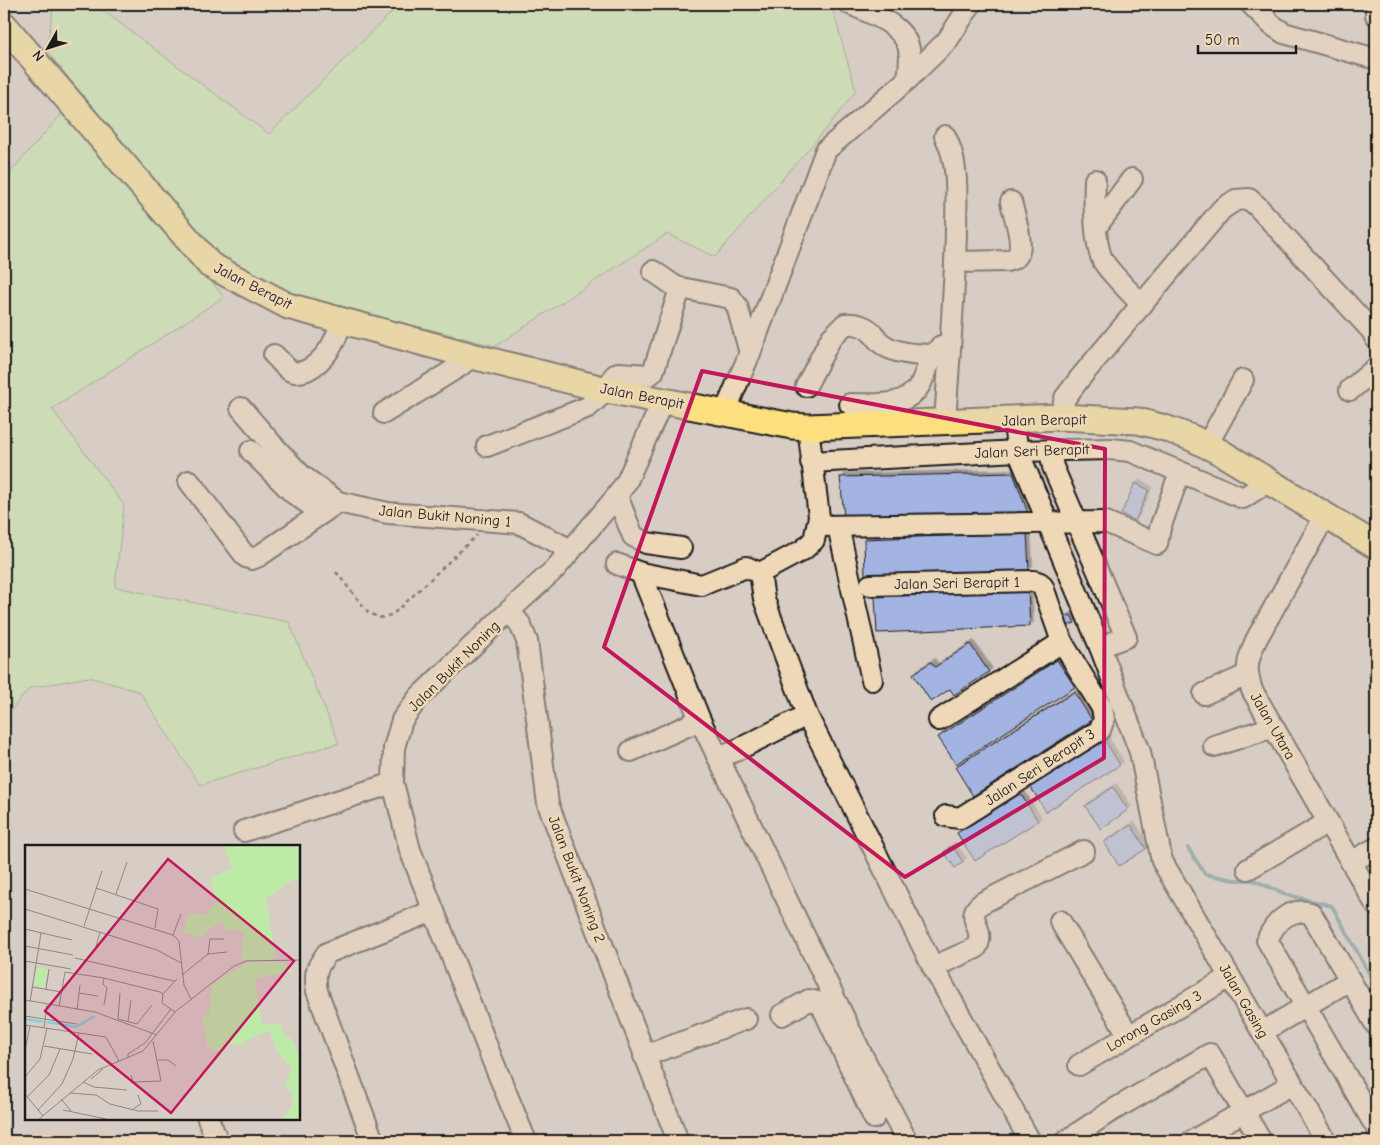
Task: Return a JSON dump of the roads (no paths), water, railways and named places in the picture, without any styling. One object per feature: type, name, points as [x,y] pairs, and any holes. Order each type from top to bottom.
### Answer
[{"type":"main road","name":"Jalan Berapit","points":[[4,25],[210,265],[288,306],[607,390],[808,427],[1060,417],[1138,422],[1165,428],[1207,445],[1376,546]]},
{"type":"street","points":[[850,4],[893,25],[904,40],[910,53],[908,79]]},
{"type":"street","points":[[725,412],[750,353],[826,150],[908,79],[947,41],[971,4]]},
{"type":"street","points":[[1251,4],[1272,25],[1284,33],[1376,59]]},
{"type":"street","points":[[1376,4],[1376,15]]},
{"type":"street","points":[[945,136],[952,149],[957,189],[956,262],[942,350],[945,422]]},
{"type":"street","points":[[1097,226],[1132,179]]},
{"type":"street","points":[[1095,180],[1094,194],[1099,250],[1104,262],[1142,305]]},
{"type":"street","points":[[1060,417],[1065,398],[1075,384],[1222,209],[1236,200],[1249,199],[1372,331],[1376,339]]},
{"type":"street","points":[[956,262],[1006,261],[1013,260],[1018,255],[1020,243],[1012,202]]},
{"type":"street","points":[[653,272],[676,287],[731,298],[737,306],[750,353]]},
{"type":"street","points":[[487,446],[588,406],[607,390],[614,376],[618,373],[649,375],[653,372],[679,292],[676,287]]},
{"type":"street","points":[[274,355],[291,370],[299,371],[311,368],[320,360],[336,338],[340,320]]},
{"type":"street","points":[[806,386],[831,338],[845,324],[853,323],[864,327],[872,332],[880,343],[891,349],[915,355],[942,350]]},
{"type":"street","points":[[850,404],[892,404],[905,399],[920,384],[926,369],[942,350]]},
{"type":"street","points":[[384,413],[460,366],[472,356]]},
{"type":"street","points":[[1350,390],[1376,368]]},
{"type":"street","points":[[1207,445],[1243,380]]},
{"type":"street","name":"Jalan Bukit Noning","points":[[526,1141],[410,850],[393,783],[394,748],[402,720],[419,697],[555,569],[618,496],[627,481],[663,400]]},
{"type":"street","points":[[241,408],[330,508]]},
{"type":"street","name":"Jalan Gasing","points":[[1013,420],[1018,451],[1100,647],[1140,752],[1162,861],[1326,1141]]},
{"type":"street","points":[[760,573],[803,550],[814,540],[819,517],[808,427]]},
{"type":"street","name":"Jalan Seri Berapit","points":[[811,462],[1018,451],[1111,449],[1130,451],[1243,498],[1269,481]]},
{"type":"street","points":[[1050,450],[1053,467],[1126,637],[1100,647]]},
{"type":"street","points":[[251,451],[293,492],[330,508]]},
{"type":"street","points":[[817,526],[1106,522],[1158,544],[1160,528],[1180,472]]},
{"type":"street","points":[[189,481],[246,557],[252,559],[330,508]]},
{"type":"street","points":[[618,496],[633,536],[646,543],[681,548]]},
{"type":"street","name":"Jalan Bukit Noning 1","points":[[330,508],[520,523],[571,550]]},
{"type":"street","name":"Jalan Utara","points":[[1325,516],[1256,640],[1248,658],[1247,675],[1252,690],[1376,905]]},
{"type":"street","points":[[838,526],[872,680]]},
{"type":"street","points":[[616,564],[641,573],[702,585],[746,567],[760,573]]},
{"type":"street","points":[[641,573],[700,720],[848,1043],[874,1118]]},
{"type":"street","points":[[760,573],[764,599],[807,715],[933,967],[1030,1141]]},
{"type":"street","name":"Jalan Seri Berapit 1","points":[[870,585],[1034,581],[1040,583],[1043,587],[1061,640]]},
{"type":"street","points":[[1054,618],[1082,605]]},
{"type":"street","name":"Jalan Bukit Noning 2","points":[[509,611],[520,624],[526,641],[548,804],[678,1141]]},
{"type":"street","points":[[939,720],[1061,640],[1090,624]]},
{"type":"street","name":"Jalan Seri Berapit 3","points":[[946,816],[960,818],[1100,730],[1104,719],[1102,708],[1061,640]]},
{"type":"street","points":[[1204,694],[1247,675]]},
{"type":"street","points":[[717,756],[733,752],[807,715]]},
{"type":"street","points":[[631,752],[700,720]]},
{"type":"street","points":[[1214,746],[1273,727]]},
{"type":"street","points":[[244,831],[393,783]]},
{"type":"street","points":[[1248,869],[1328,822]]},
{"type":"street","points":[[1351,862],[1376,848]]},
{"type":"street","points":[[933,967],[976,948],[980,936],[973,914],[975,908],[1084,852]]},
{"type":"street","points":[[373,1141],[317,991],[314,976],[318,965],[327,953],[433,911]]},
{"type":"street","points":[[1376,1025],[1312,913],[1302,911],[1286,916],[1273,926],[1267,940],[1376,1127]]},
{"type":"street","points":[[1060,921],[1129,1036]]},
{"type":"street","name":"Lorong Gasing 3","points":[[1079,1066],[1230,977]]},
{"type":"street","points":[[1262,1032],[1350,980]]},
{"type":"street","points":[[782,1015],[809,1000],[817,1002],[822,1006],[848,1043],[907,1141]]},
{"type":"street","points":[[644,1056],[746,1020]]},
{"type":"street","points":[[1066,1141],[1108,1113],[1210,1054],[1261,1141]]},
{"type":"street","points":[[1198,1140],[1292,1084]]},
{"type":"street","points":[[208,1120],[218,1141]]},
{"type":"street","points":[[1368,1141],[1376,1136]]},
{"type":"waterway","points":[[1188,848],[1205,874],[1234,880],[1253,880],[1288,895],[1332,906],[1376,986]]}]
